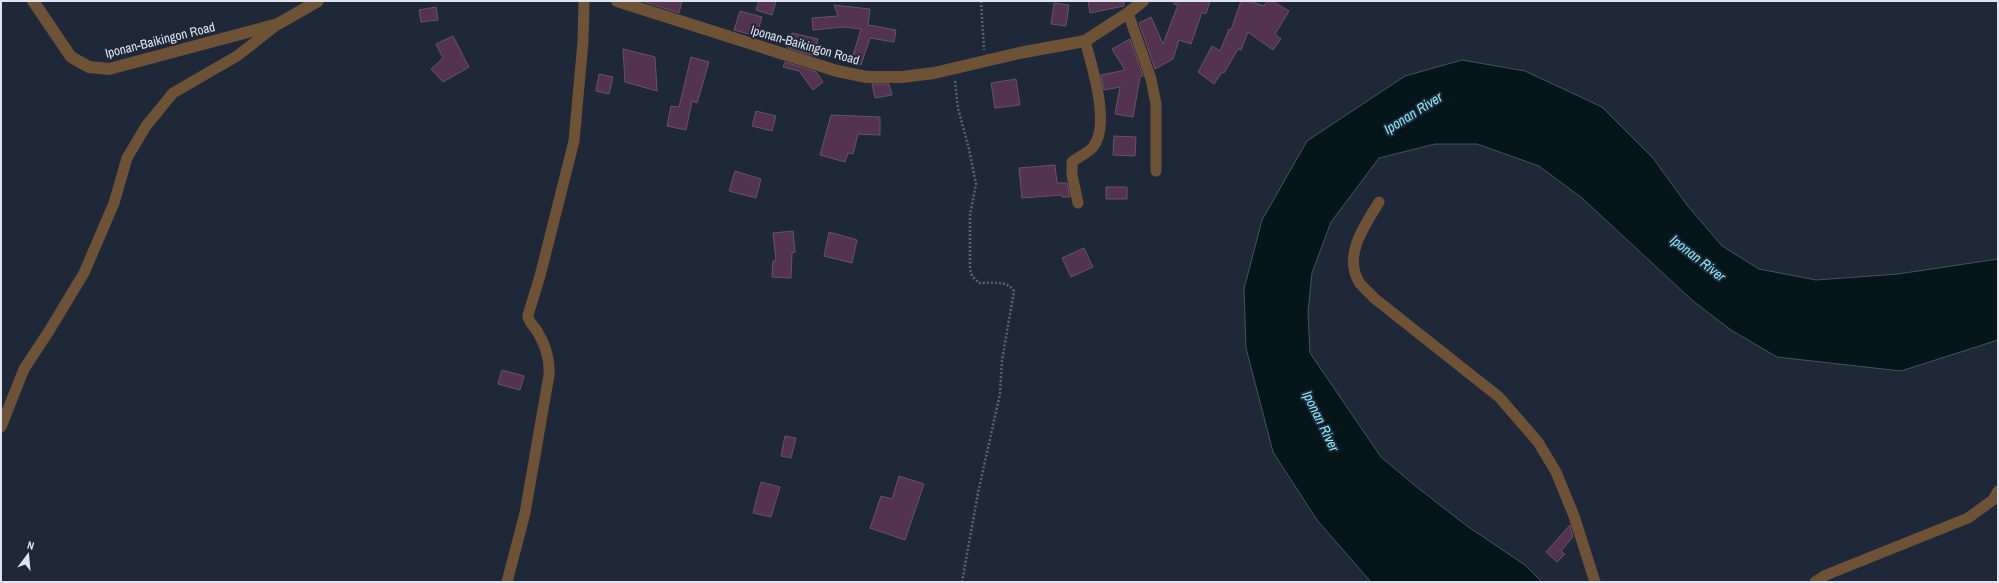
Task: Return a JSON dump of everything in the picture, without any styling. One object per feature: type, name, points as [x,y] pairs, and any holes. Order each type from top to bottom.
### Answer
[{"type":"street","name":"Iponan-Baikingon Road","points":[[34,1],[71,57],[89,67],[99,69],[109,69],[135,64],[278,24],[318,1]]},
{"type":"street","points":[[507,582],[525,513],[549,375],[550,367],[543,341],[528,320],[528,315],[540,276],[574,141],[583,42],[584,1]]},
{"type":"street","name":"Iponan-Baikingon Road","points":[[617,1],[837,71],[867,77],[902,77],[953,69],[1019,53],[1085,41],[1144,1]]},
{"type":"street","points":[[1128,13],[1150,79],[1156,104],[1156,171]]},
{"type":"street","points":[[1,427],[24,369],[84,273],[114,203],[128,158],[146,126],[173,93],[237,56],[278,24]]},
{"type":"street","points":[[1078,203],[1072,175],[1072,162],[1093,147],[1099,130],[1101,103],[1085,41]]},
{"type":"street","points":[[1379,202],[1361,232],[1355,251],[1354,268],[1360,283],[1374,298],[1499,397],[1538,442],[1556,472],[1574,516],[1595,582]]},
{"type":"street","points":[[1815,582],[1826,575],[1968,518],[1993,500],[1998,491]]},
{"type":"path","points":[[981,1],[985,62]]},
{"type":"path","points":[[953,69],[958,108],[969,149],[976,184],[970,216],[970,269],[972,276],[979,283],[1006,284],[1012,287],[1014,291],[1002,360],[1000,394],[962,582]]},
{"type":"water","name":"Iponan River","points":[[1462,60],[1525,71],[1602,107],[1653,158],[1687,205],[1722,246],[1759,269],[1816,280],[1898,274],[1998,259],[1998,340],[1901,371],[1777,357],[1731,330],[1693,301],[1582,198],[1539,166],[1477,144],[1435,144],[1379,158],[1331,222],[1312,273],[1308,312],[1310,353],[1381,457],[1467,526],[1525,565],[1542,582],[1371,582],[1317,520],[1273,452],[1246,348],[1244,289],[1262,220],[1307,141],[1405,76]]},
{"type":"building","points":[[642,1],[682,1],[679,13]]},
{"type":"building","points":[[759,1],[776,1],[772,15],[756,10]]},
{"type":"building","points":[[1088,1],[1124,1],[1124,6],[1090,13]]},
{"type":"building","points":[[1174,1],[1210,1],[1206,14],[1202,12],[1191,44],[1179,40],[1173,59],[1155,69],[1139,23],[1151,17],[1163,44],[1178,5],[1174,4]]},
{"type":"building","points":[[1241,1],[1249,1],[1264,6],[1267,1],[1272,1],[1289,11],[1275,34],[1281,39],[1273,50],[1248,32],[1241,50],[1238,49],[1224,73],[1222,72],[1214,84],[1198,72],[1212,46],[1220,51],[1229,29],[1231,30]]},
{"type":"building","points":[[1054,3],[1069,5],[1066,26],[1051,24]]},
{"type":"building","points":[[834,5],[870,9],[868,25],[896,30],[894,42],[870,38],[861,65],[851,62],[861,29],[844,27],[813,30],[812,18],[838,16]]},
{"type":"building","points":[[436,7],[438,20],[421,22],[419,10]]},
{"type":"building","points":[[740,11],[762,17],[756,36],[734,30]]},
{"type":"building","points":[[792,33],[818,39],[814,56],[788,48]]},
{"type":"building","points":[[453,36],[469,67],[443,82],[431,69],[443,58],[436,44]]},
{"type":"building","points":[[1130,39],[1143,76],[1140,77],[1133,117],[1115,114],[1120,87],[1104,90],[1101,75],[1125,70],[1112,49]]},
{"type":"building","points":[[623,49],[655,57],[657,91],[625,82]]},
{"type":"building","points":[[691,57],[709,62],[697,103],[692,101],[686,130],[667,126],[671,106],[679,107]]},
{"type":"building","points":[[785,62],[816,72],[823,82],[813,90],[799,71],[783,67]]},
{"type":"building","points":[[599,74],[613,77],[609,94],[596,91]]},
{"type":"building","points":[[1016,79],[1020,105],[995,108],[991,83]]},
{"type":"building","points":[[872,84],[889,84],[892,95],[875,98]]},
{"type":"building","points":[[756,111],[776,116],[772,131],[752,126]]},
{"type":"building","points":[[831,115],[880,117],[880,135],[858,134],[853,154],[848,153],[845,162],[820,155]]},
{"type":"building","points":[[1114,136],[1136,137],[1135,156],[1113,155]]},
{"type":"building","points":[[1055,165],[1057,183],[1067,183],[1070,197],[1062,197],[1062,195],[1022,198],[1019,168]]},
{"type":"building","points":[[735,171],[761,179],[756,198],[729,191]]},
{"type":"building","points":[[1106,187],[1127,187],[1127,199],[1106,199]]},
{"type":"building","points":[[793,231],[795,252],[792,253],[791,278],[772,277],[773,261],[776,261],[773,233]]},
{"type":"building","points":[[829,232],[857,240],[852,263],[824,256]]},
{"type":"building","points":[[1084,248],[1093,267],[1071,277],[1062,258]]},
{"type":"building","points":[[502,370],[524,376],[520,390],[498,384]]},
{"type":"building","points":[[785,436],[796,438],[791,458],[781,456]]},
{"type":"building","points":[[899,476],[924,484],[905,540],[870,528],[881,496],[892,499]]},
{"type":"building","points":[[761,482],[780,487],[771,517],[753,513]]},
{"type":"building","points":[[1570,525],[1573,537],[1561,551],[1565,554],[1557,562],[1546,552]]}]
